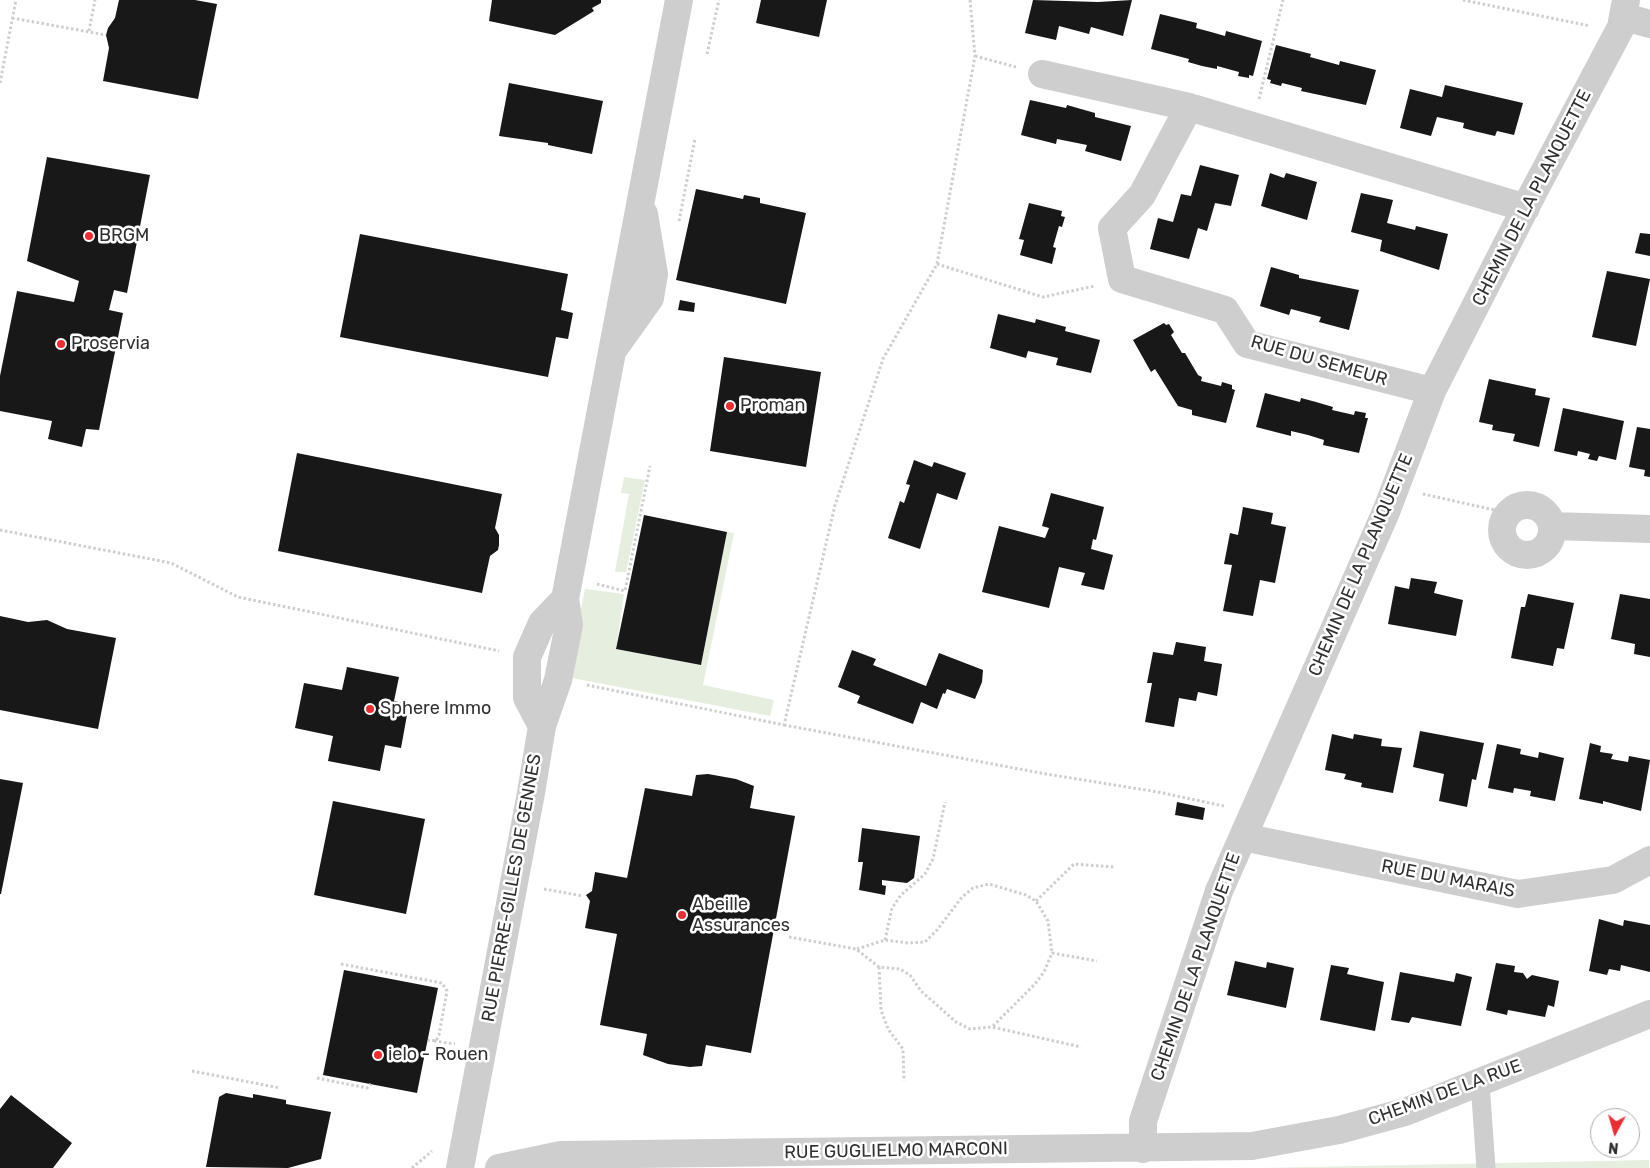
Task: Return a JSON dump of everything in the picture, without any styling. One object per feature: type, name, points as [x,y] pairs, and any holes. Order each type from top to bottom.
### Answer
[{"type":"street","points":[[567,589],[612,352],[650,298],[654,274],[641,198],[678,2]]},
{"type":"street","points":[[1622,18],[1650,24]]},
{"type":"street","name":"CHEMIN DE LA PLANQUETTE","points":[[1143,1149],[1143,1121],[1219,891],[1395,488],[1432,391],[1622,18]]},
{"type":"street","points":[[1042,74],[1189,107],[1526,208]]},
{"type":"street","points":[[1122,279],[1112,228],[1142,195],[1189,107]]},
{"type":"street","name":"RUE DU SEMEUR","points":[[1122,279],[1225,310],[1247,344],[1432,391]]},
{"type":"street","points":[[1532,506],[1548,517],[1552,526],[1549,542],[1544,549],[1528,556],[1517,554],[1504,542],[1502,534],[1503,521],[1508,513],[1515,508],[1532,506]]},
{"type":"street","points":[[1552,526],[1650,528]]},
{"type":"street","name":"RUE PIERRE-GILLES DE GENNES","points":[[460,1168],[542,726],[526,698],[527,657],[542,623],[567,589]]},
{"type":"street","name":"RUE DU MARAIS","points":[[1243,837],[1518,894],[1613,880],[1650,860]]},
{"type":"street","name":"CHEMIN DE LA RUE","points":[[1143,1149],[1252,1146],[1339,1130],[1404,1112],[1650,1014]]},
{"type":"street","name":"RUE GUGLIELMO MARCONI","points":[[499,1168],[560,1155],[765,1161],[1143,1149]]},
{"type":"lane","points":[[1480,1083],[1486,1168]]},
{"type":"path","points":[[0,82],[16,0]]},
{"type":"path","points":[[89,31],[95,0]]},
{"type":"path","points":[[707,54],[719,0]]},
{"type":"path","points":[[784,725],[835,505],[883,359],[937,264],[975,56],[970,0]]},
{"type":"path","points":[[1253,126],[1284,0]]},
{"type":"path","points":[[1463,0],[1585,24],[1622,18]]},
{"type":"path","points":[[12,18],[106,35]]},
{"type":"path","points":[[975,56],[1013,66]]},
{"type":"path","points":[[679,221],[695,139]]},
{"type":"path","points":[[937,264],[1043,297],[1122,279]]},
{"type":"path","points":[[567,589],[626,591],[650,466]]},
{"type":"path","points":[[1395,488],[1508,513]]},
{"type":"path","points":[[0,530],[170,563],[238,597],[504,652]]},
{"type":"path","points":[[581,684],[784,725],[1037,772],[1158,792],[1255,812]]},
{"type":"path","points":[[885,940],[892,908],[901,895],[925,874],[934,859],[945,802]]},
{"type":"path","points":[[1036,901],[1074,864],[1114,867]]},
{"type":"path","points":[[513,884],[583,896]]},
{"type":"path","points":[[856,949],[885,940],[908,944],[925,942],[937,930],[962,897],[973,888],[989,884],[1026,895],[1036,901],[1048,921],[1052,953],[1044,972],[1035,984],[992,1027]]},
{"type":"path","points":[[789,937],[856,949],[879,966],[900,969],[910,975],[921,991],[956,1022],[970,1028],[992,1027],[1081,1047]]},
{"type":"path","points":[[1052,953],[1097,961]]},
{"type":"path","points":[[340,964],[442,983],[446,992],[439,1035],[436,1041],[429,1040],[459,1045]]},
{"type":"path","points":[[879,966],[881,1010],[888,1029],[903,1049],[904,1081]]},
{"type":"path","points":[[192,1071],[280,1088]]},
{"type":"path","points":[[316,1078],[367,1088],[371,1084]]},
{"type":"path","points":[[412,1168],[435,1148]]},
{"type":"green space","points":[[624,477],[645,480],[626,572],[615,572],[629,494],[621,493]]},
{"type":"green space","points":[[727,532],[734,533],[703,685],[774,700],[770,716],[567,677],[585,589],[624,594],[616,649],[701,665]]},
{"type":"green space","points":[[1649,1160],[1649,1168],[1261,1168]]},
{"type":"building","points":[[119,0],[195,0],[217,4],[198,99],[103,81],[109,48],[106,35],[108,28],[115,18]]},
{"type":"building","points":[[492,0],[601,0],[601,3],[592,8],[594,11],[555,35],[489,21]]},
{"type":"building","points":[[761,0],[827,0],[819,37],[756,23]]},
{"type":"building","points":[[1033,0],[1098,2],[1132,0],[1123,36],[1091,27],[1089,34],[1059,26],[1056,40],[1025,33]]},
{"type":"building","points":[[1160,14],[1197,23],[1196,28],[1225,36],[1226,31],[1262,41],[1253,76],[1249,75],[1249,78],[1238,76],[1239,72],[1217,66],[1217,69],[1202,66],[1188,62],[1189,59],[1151,49]]},
{"type":"building","points":[[1276,45],[1311,54],[1310,57],[1339,65],[1340,61],[1376,70],[1366,105],[1301,91],[1302,88],[1282,83],[1281,86],[1270,83],[1271,80],[1267,79]]},
{"type":"building","points":[[509,83],[603,101],[592,154],[548,145],[548,143],[499,136]]},
{"type":"building","points":[[1445,85],[1523,103],[1514,135],[1497,131],[1495,136],[1463,128],[1464,123],[1437,117],[1431,136],[1400,128],[1410,89],[1442,97]]},
{"type":"building","points":[[1030,100],[1066,108],[1067,105],[1095,113],[1095,117],[1131,126],[1121,161],[1085,151],[1087,145],[1057,139],[1056,144],[1021,135]]},
{"type":"building","points":[[47,157],[150,175],[127,293],[114,290],[109,310],[123,313],[99,430],[86,429],[82,447],[48,439],[52,421],[0,411],[0,376],[17,291],[74,302],[79,281],[27,261]]},
{"type":"building","points":[[1200,165],[1239,175],[1231,206],[1215,203],[1207,231],[1198,228],[1189,259],[1150,249],[1158,218],[1173,222],[1181,194],[1191,196]]},
{"type":"building","points":[[1270,173],[1284,178],[1286,173],[1317,182],[1307,220],[1261,206]]},
{"type":"building","points":[[696,189],[743,199],[744,195],[760,198],[760,203],[806,213],[786,304],[676,280]]},
{"type":"building","points":[[1361,193],[1393,200],[1387,223],[1415,230],[1416,226],[1448,234],[1439,270],[1380,251],[1382,240],[1351,232]]},
{"type":"building","points":[[1029,203],[1062,211],[1061,216],[1065,217],[1062,227],[1059,226],[1053,247],[1056,248],[1052,264],[1020,255],[1024,240],[1019,239]]},
{"type":"building","points":[[1640,233],[1650,234],[1650,256],[1635,253]]},
{"type":"building","points":[[360,234],[568,274],[561,310],[573,313],[568,339],[556,337],[548,377],[340,337]]},
{"type":"building","points":[[1271,267],[1299,275],[1299,278],[1359,290],[1349,330],[1319,322],[1321,317],[1291,309],[1289,315],[1260,306]]},
{"type":"building","points":[[1607,271],[1650,279],[1636,346],[1592,337]]},
{"type":"building","points":[[680,300],[695,303],[694,312],[678,310]]},
{"type":"building","points":[[998,314],[1035,323],[1036,319],[1066,327],[1065,331],[1100,340],[1091,373],[1056,365],[1058,358],[1028,351],[1026,358],[990,348]]},
{"type":"building","points":[[1164,323],[1166,325],[1169,324],[1174,332],[1171,335],[1182,353],[1185,353],[1198,375],[1202,377],[1201,381],[1221,386],[1222,382],[1232,385],[1232,389],[1235,390],[1226,423],[1192,415],[1192,410],[1178,406],[1155,369],[1151,372],[1133,340]]},
{"type":"building","points":[[724,357],[821,372],[806,467],[710,451]]},
{"type":"building","points":[[1489,379],[1536,389],[1535,395],[1550,398],[1539,447],[1513,441],[1515,434],[1492,430],[1493,425],[1479,422]]},
{"type":"building","points":[[1265,393],[1300,402],[1301,398],[1333,407],[1332,410],[1354,415],[1355,411],[1366,413],[1365,418],[1368,418],[1359,453],[1323,445],[1324,440],[1308,435],[1291,431],[1291,436],[1256,427]]},
{"type":"building","points":[[1563,408],[1624,421],[1616,460],[1599,456],[1597,461],[1588,459],[1590,454],[1578,451],[1577,456],[1554,451]]},
{"type":"building","points":[[1637,427],[1650,429],[1650,477],[1644,476],[1645,470],[1629,467]]},
{"type":"building","points":[[297,453],[502,494],[495,528],[499,535],[498,550],[490,556],[482,593],[278,551]]},
{"type":"building","points":[[914,460],[932,467],[934,462],[966,473],[957,500],[937,493],[920,549],[888,538],[900,501],[904,503],[910,485],[906,484]]},
{"type":"building","points":[[1051,493],[1104,507],[1096,540],[1093,539],[1091,549],[1113,555],[1104,590],[1081,585],[1085,573],[1059,567],[1049,608],[982,592],[999,526],[1045,538],[1049,528],[1042,526]]},
{"type":"building","points":[[1243,507],[1273,513],[1271,524],[1286,527],[1275,583],[1260,580],[1253,616],[1223,611],[1232,565],[1224,564],[1230,533],[1238,535]]},
{"type":"building","points":[[644,515],[727,532],[701,665],[616,649]]},
{"type":"building","points":[[1411,578],[1437,582],[1434,593],[1463,600],[1456,636],[1388,624],[1395,586],[1409,589]]},
{"type":"building","points":[[1528,594],[1574,603],[1564,649],[1557,648],[1553,666],[1511,658],[1521,607],[1525,607]]},
{"type":"building","points":[[1620,594],[1650,599],[1650,657],[1634,654],[1635,644],[1611,639]]},
{"type":"building","points":[[0,616],[28,622],[47,620],[67,629],[116,638],[98,729],[0,710]]},
{"type":"building","points":[[1176,642],[1206,647],[1204,661],[1222,664],[1217,696],[1198,692],[1196,701],[1179,698],[1174,727],[1145,722],[1152,683],[1147,683],[1153,652],[1173,655]]},
{"type":"building","points":[[852,650],[876,659],[873,665],[926,686],[939,653],[983,670],[982,682],[975,699],[947,689],[945,694],[943,693],[937,709],[921,702],[913,724],[857,703],[860,696],[838,687]]},
{"type":"building","points":[[347,667],[399,677],[394,701],[409,704],[401,748],[385,745],[380,771],[328,761],[333,736],[295,728],[304,683],[342,690]]},
{"type":"building","points":[[1420,731],[1484,743],[1476,780],[1472,779],[1467,807],[1439,801],[1444,774],[1413,767]]},
{"type":"building","points":[[1332,734],[1353,739],[1354,734],[1382,739],[1381,746],[1402,748],[1393,793],[1361,787],[1362,783],[1344,779],[1346,774],[1325,770]]},
{"type":"building","points":[[1590,743],[1601,746],[1600,752],[1613,754],[1611,759],[1628,762],[1629,756],[1650,760],[1641,811],[1603,801],[1603,804],[1579,799]]},
{"type":"building","points":[[1497,744],[1521,749],[1520,754],[1538,758],[1539,752],[1564,758],[1555,801],[1530,796],[1531,791],[1514,788],[1513,793],[1488,788]]},
{"type":"building","name":"Abeille Assurances","points":[[708,774],[736,779],[754,786],[750,808],[795,816],[751,1053],[706,1045],[702,1066],[690,1067],[668,1064],[643,1055],[647,1034],[600,1025],[617,934],[585,928],[590,901],[586,895],[592,891],[595,872],[627,878],[645,788],[692,796],[696,775]]},
{"type":"building","points":[[0,779],[23,783],[1,894],[0,894]]},
{"type":"building","points":[[333,801],[425,819],[406,914],[314,895]]},
{"type":"building","points":[[1177,802],[1205,808],[1203,820],[1175,815]]},
{"type":"building","points":[[862,828],[920,836],[914,878],[907,883],[882,880],[882,885],[886,886],[885,895],[859,890],[863,862],[858,862]]},
{"type":"building","points":[[1599,919],[1623,926],[1624,920],[1650,925],[1650,972],[1621,965],[1620,971],[1609,969],[1607,975],[1589,971]]},
{"type":"building","points":[[1235,961],[1266,968],[1267,962],[1294,968],[1286,1008],[1227,995]]},
{"type":"building","points":[[1496,963],[1515,966],[1514,972],[1523,973],[1527,979],[1532,975],[1559,981],[1554,1007],[1548,1005],[1545,1017],[1508,1010],[1507,1015],[1486,1010]]},
{"type":"building","points":[[1331,965],[1349,968],[1347,974],[1384,982],[1375,1031],[1320,1020]]},
{"type":"building","points":[[344,970],[438,988],[417,1093],[323,1075]]},
{"type":"building","points":[[1400,972],[1454,982],[1456,973],[1472,977],[1461,1026],[1412,1017],[1409,1023],[1391,1020]]},
{"type":"building","points":[[226,1093],[253,1098],[253,1094],[286,1100],[286,1104],[331,1112],[321,1159],[288,1168],[206,1167],[219,1097]]},
{"type":"building","points":[[11,1095],[72,1143],[53,1168],[0,1168],[0,1109]]},
{"type":"place","name":"BRGM","points":[[89,236]]},
{"type":"place","name":"Proservia","points":[[61,344]]},
{"type":"place","name":"Proman","points":[[730,406]]},
{"type":"place","name":"Sphere Immo","points":[[370,709]]},
{"type":"place","name":"Abeille Assurances","points":[[682,915]]},
{"type":"place","name":"ielo - Rouen","points":[[378,1055]]}]
